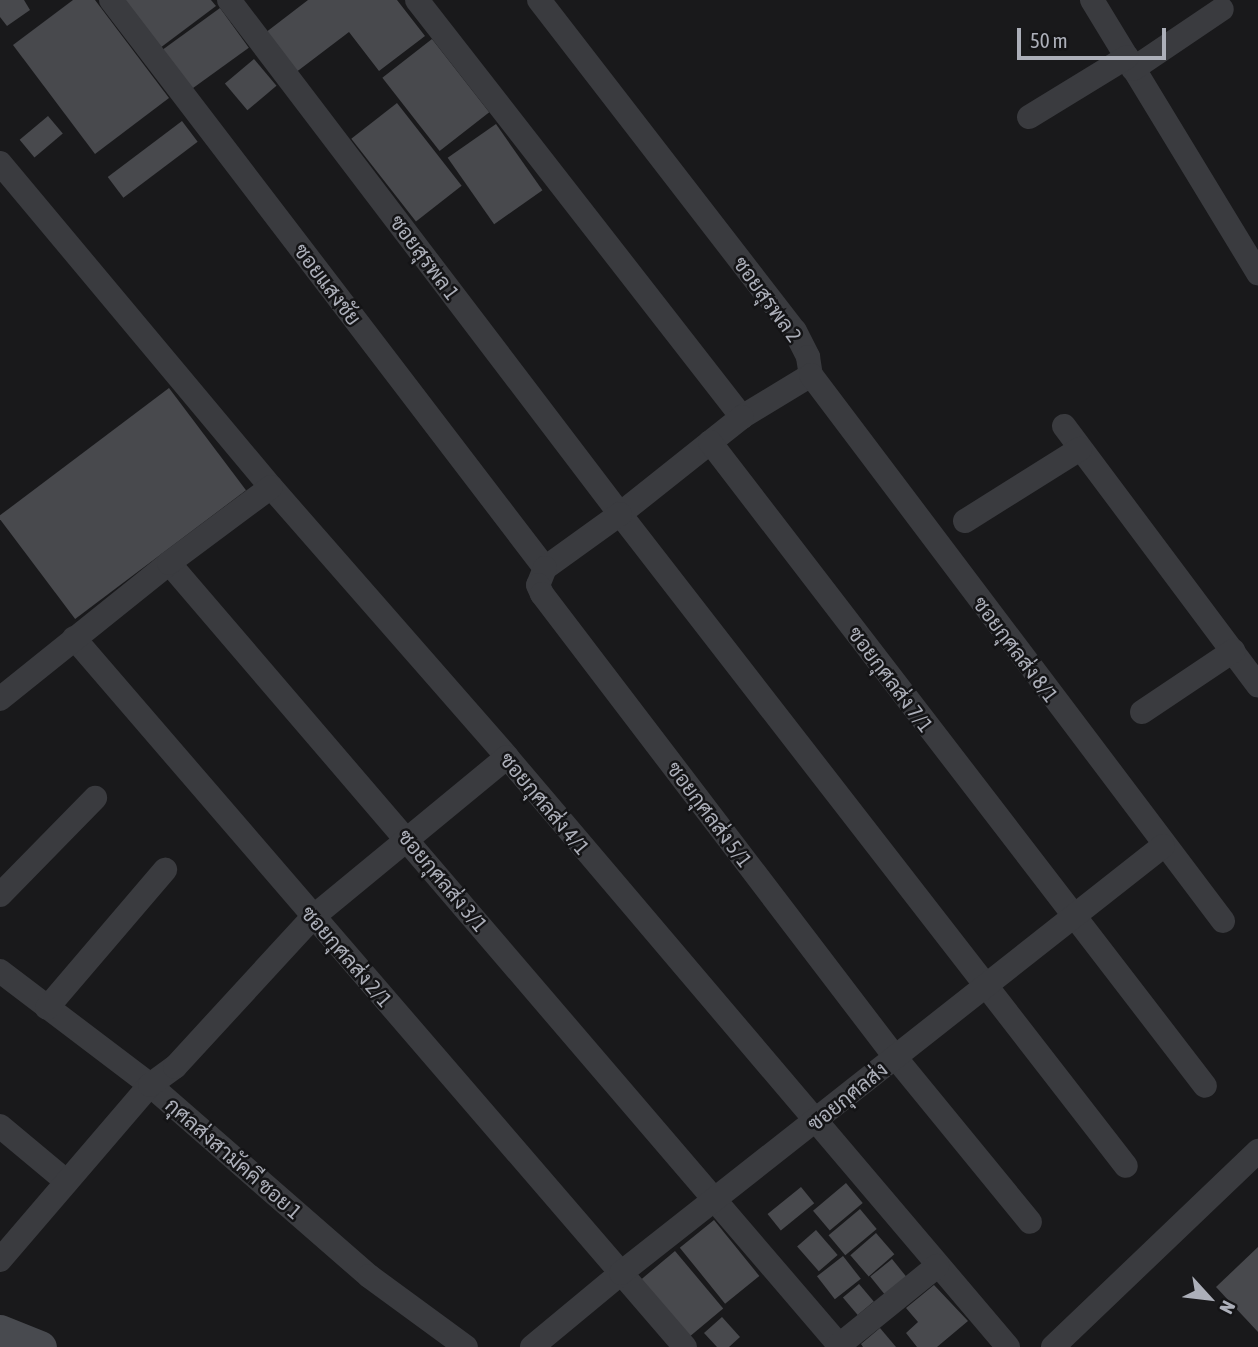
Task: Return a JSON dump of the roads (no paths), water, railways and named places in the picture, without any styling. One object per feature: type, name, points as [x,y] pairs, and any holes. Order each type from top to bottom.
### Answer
[{"type":"main road","points":[[0,1331],[40,1347]]},
{"type":"street","name":"ซอยแสงชัย","points":[[111,0],[545,568]]},
{"type":"street","name":"ซอยสุรพล 1","points":[[229,0],[621,514],[1126,1166]]},
{"type":"street","points":[[417,0],[742,417]]},
{"type":"street","name":"ซอยสุรพล 2","points":[[539,0],[795,331],[808,357],[811,375]]},
{"type":"street","points":[[1092,0],[1258,273]]},
{"type":"street","points":[[1030,117],[1222,9]]},
{"type":"street","name":"ซอยกุศลส่ง 4/1","points":[[0,163],[271,487],[507,757],[814,1123],[1008,1347]]},
{"type":"street","points":[[545,568],[621,514],[742,417],[811,375]]},
{"type":"street","name":"ซอยกุศลส่ง 8/1","points":[[811,375],[1163,846],[1223,921]]},
{"type":"street","points":[[1064,426],[1258,684]]},
{"type":"street","name":"ซอยกุศลส่ง 7/1","points":[[710,442],[1205,1086]]},
{"type":"street","points":[[965,520],[1080,449]]},
{"type":"street","points":[[0,699],[169,563],[271,487]]},
{"type":"street","name":"ซอยกุศลส่ง 3/1","points":[[169,563],[407,838],[838,1346]]},
{"type":"street","name":"ซอยกุศลส่ง 5/1","points":[[545,568],[539,577],[542,594],[895,1057],[1030,1223]]},
{"type":"street","name":"ซอยกุศลส่ง 2/1","points":[[74,638],[685,1347]]},
{"type":"street","points":[[1142,712],[1233,651]]},
{"type":"street","points":[[0,1260],[150,1085],[175,1067],[313,917],[507,757]]},
{"type":"street","points":[[0,895],[95,799]]},
{"type":"street","name":"ซอยกุศลส่ง","points":[[533,1347],[713,1199],[814,1123],[1163,846]]},
{"type":"street","points":[[47,1008],[165,870]]},
{"type":"street","name":"กุศลส่งสามัคคี ซอย 1","points":[[0,971],[150,1085],[369,1276],[466,1347]]},
{"type":"street","points":[[0,1126],[67,1182]]},
{"type":"street","points":[[1053,1347],[1258,1151]]},
{"type":"street","points":[[838,1346],[937,1266]]}]
